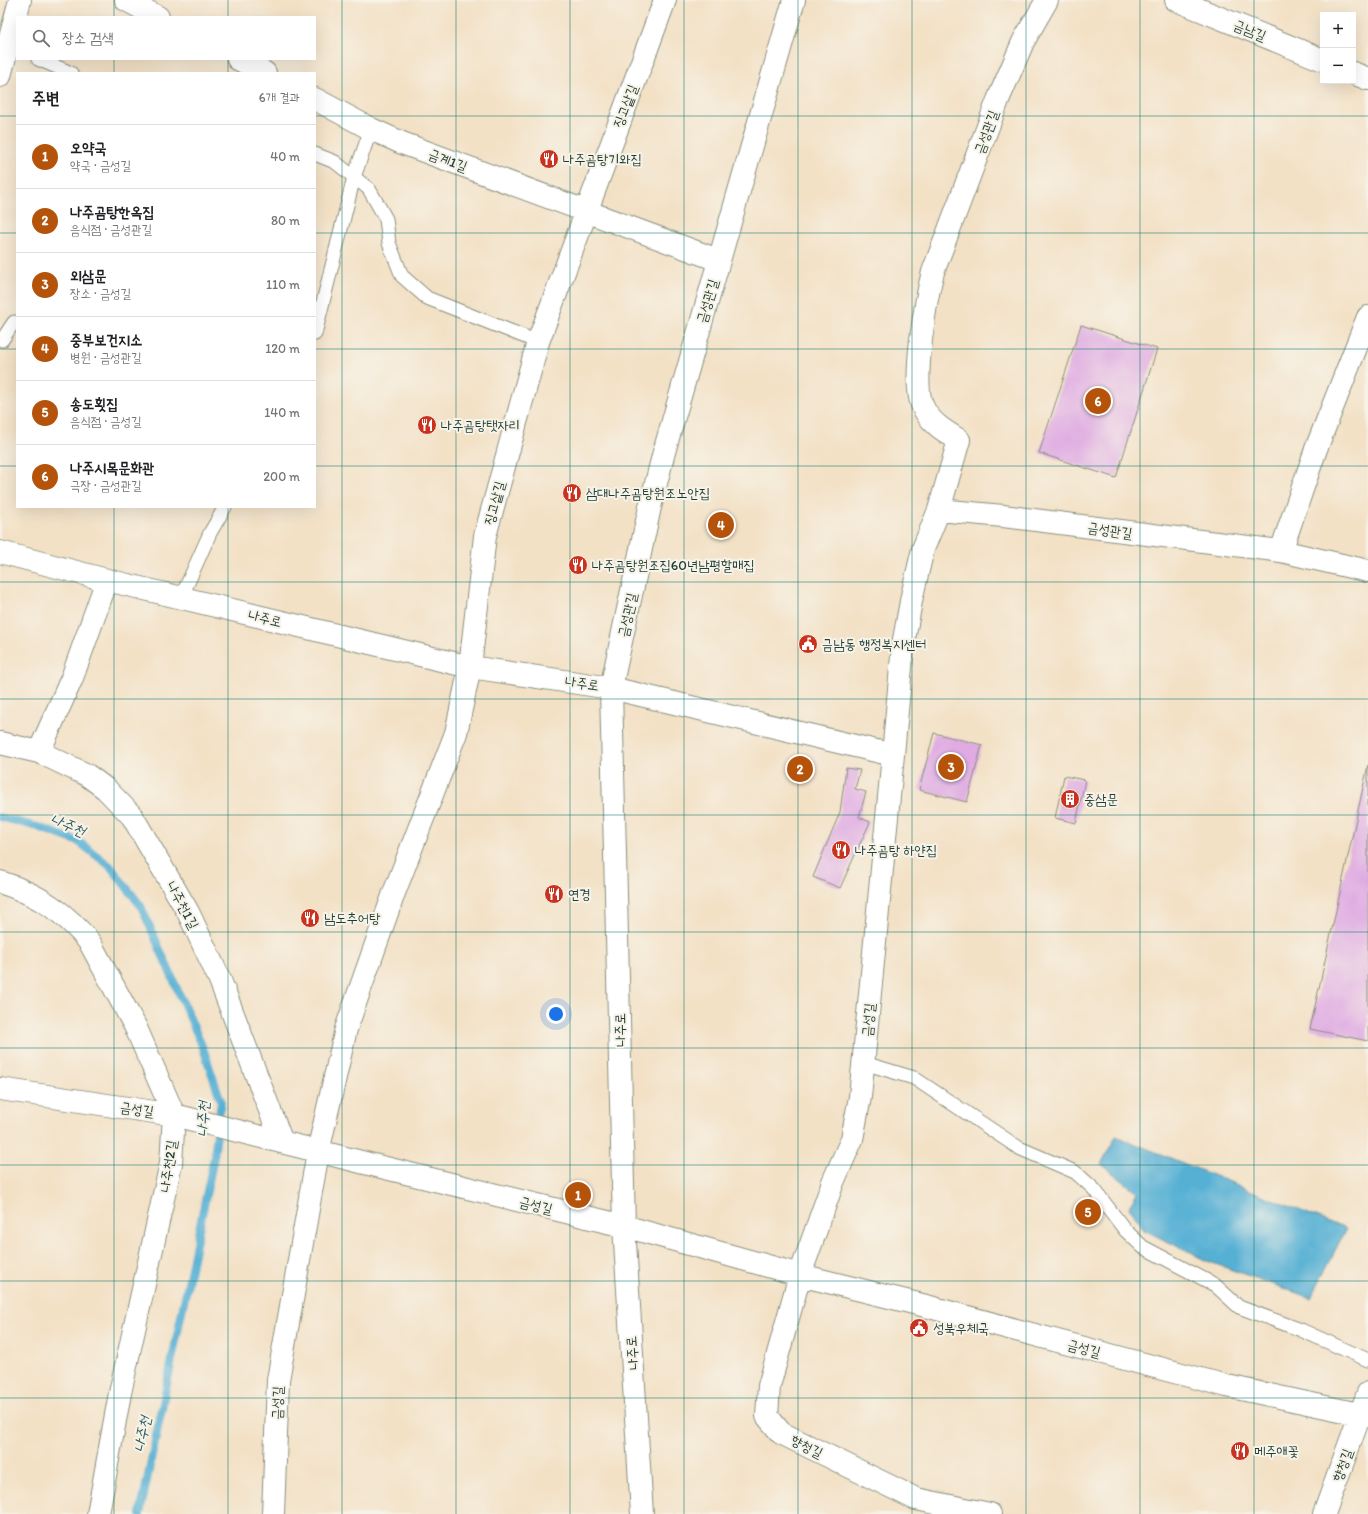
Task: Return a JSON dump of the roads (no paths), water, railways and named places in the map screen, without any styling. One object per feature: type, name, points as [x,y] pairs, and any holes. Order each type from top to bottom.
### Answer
[{"type":"street","points":[[18,16],[20,0]]},
{"type":"street","points":[[126,0],[156,16]]},
{"type":"street","name":"징고샅길","points":[[470,667],[486,536],[538,342],[665,0]]},
{"type":"street","name":"금성관길","points":[[612,688],[651,500],[718,260],[794,0]]},
{"type":"street","name":"금성관길","points":[[893,755],[903,645],[910,610],[923,549],[939,510],[959,440],[931,421],[921,404],[918,386],[920,355],[928,292],[933,272],[998,100],[1023,42],[1047,0]]},
{"type":"street","name":"금남길","points":[[1176,0],[1320,59]]},
{"type":"street","points":[[0,76],[13,48],[16,27]]},
{"type":"street","points":[[240,60],[263,72]]},
{"type":"street","points":[[1356,74],[1368,79]]},
{"type":"street","name":"금계1길","points":[[316,100],[371,129],[402,143],[586,211]]},
{"type":"street","points":[[586,211],[718,260]]},
{"type":"street","points":[[1281,551],[1316,449],[1368,318]]},
{"type":"street","name":"금성관길","points":[[939,510],[1003,516],[1281,551],[1368,571]]},
{"type":"street","name":"나주로","points":[[0,552],[107,580],[470,667],[612,688],[624,1226],[642,1514]]},
{"type":"street","points":[[39,752],[72,678],[107,580]]},
{"type":"street","points":[[318,1152],[346,1029],[394,893],[456,733],[470,667]]},
{"type":"street","points":[[612,688],[893,755]]},
{"type":"street","name":"나주천1길","points":[[0,743],[39,752],[87,776],[106,789],[132,816],[188,912],[220,980],[282,1142]]},
{"type":"street","name":"금성길","points":[[800,1275],[833,1182],[852,1139],[860,1097],[893,755]]},
{"type":"street","name":"나주천2길","points":[[0,882],[39,897],[58,910],[90,943],[136,1028],[174,1115],[171,1163],[120,1393],[98,1514]]},
{"type":"street","name":"금성길","points":[[0,1089],[174,1115],[318,1152],[624,1226],[800,1275],[926,1306],[1227,1386],[1364,1415]]},
{"type":"street","name":"금성길","points":[[273,1514],[278,1380],[318,1152]]},
{"type":"street","name":"향청길","points":[[800,1275],[769,1386],[767,1416],[781,1433],[916,1499],[990,1514]]},
{"type":"street","name":"향청길","points":[[1324,1514],[1364,1415],[1368,1393]]},
{"type":"lane","points":[[40,60],[69,72]]},
{"type":"lane","points":[[316,330],[354,177],[371,129]]},
{"type":"lane","points":[[316,154],[335,162],[369,190],[386,219],[389,243],[402,276],[427,298],[538,342]]},
{"type":"lane","points":[[0,339],[2,340],[14,322]]},
{"type":"lane","points":[[181,598],[210,533],[224,508]]},
{"type":"lane","points":[[864,1063],[914,1078],[1019,1148],[1075,1172],[1094,1189],[1125,1230],[1143,1247],[1215,1285],[1239,1307],[1301,1330],[1368,1360]]},
{"type":"water","points":[[1116,1136],[1346,1229],[1311,1298],[1207,1261],[1144,1230],[1129,1207],[1137,1192],[1101,1164]]},
{"type":"waterway","name":"나주천","points":[[0,817],[38,827],[79,842],[110,866],[141,906],[203,1048],[221,1101],[214,1157],[140,1514]]},
{"type":"place","name":"나주곰탕기와집","points":[[549,159]]},
{"type":"place","name":"나주시목문화관","points":[[1098,401]]},
{"type":"place","name":"나주곰탕탯자리","points":[[427,425]]},
{"type":"place","name":"삼대나주곰탕원조노안집","points":[[572,493]]},
{"type":"place","name":"중부보건지소","points":[[721,525]]},
{"type":"place","name":"나주곰탕원조집60년남평할매집","points":[[578,565]]},
{"type":"place","name":"금남동 행정복지센터","points":[[808,644]]},
{"type":"place","name":"외삼문","points":[[951,767]]},
{"type":"place","name":"나주곰탕한옥집","points":[[800,769]]},
{"type":"place","name":"중삼문","points":[[1070,799]]},
{"type":"place","name":"나주곰탕 하얀집","points":[[841,850]]},
{"type":"place","name":"연경","points":[[554,894]]},
{"type":"place","name":"남도추어탕","points":[[310,918]]},
{"type":"place","name":"오약국","points":[[578,1195]]},
{"type":"place","name":"송도횟집","points":[[1088,1212]]},
{"type":"place","name":"성북우체국","points":[[919,1328]]},
{"type":"place","name":"메주애꽃","points":[[1240,1451]]}]
